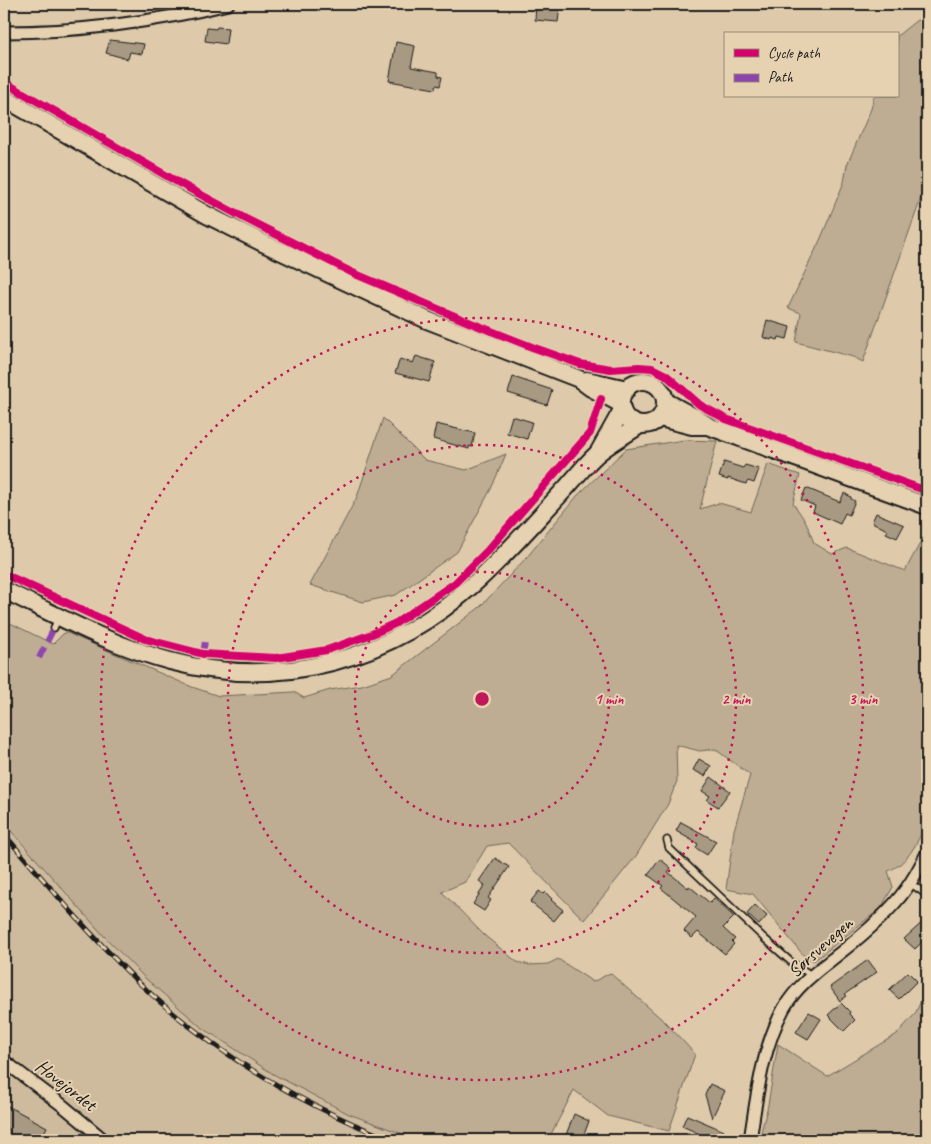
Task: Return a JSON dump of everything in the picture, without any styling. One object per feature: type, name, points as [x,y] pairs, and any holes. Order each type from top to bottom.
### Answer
[{"type":"main road","points":[[4,98],[207,214],[272,248],[427,320],[579,379],[595,380],[623,401],[628,420],[640,425],[651,424],[660,418],[666,401],[663,392],[647,381],[636,382],[623,401],[598,453]]},
{"type":"main road","points":[[666,401],[708,426],[927,506]]},
{"type":"main road","points":[[660,418],[692,426],[708,426]]},
{"type":"main road","points":[[4,590],[56,622],[139,652],[170,661],[202,661],[254,672],[308,668],[357,655],[404,635],[441,611],[478,581],[512,547],[598,453],[640,425]]},
{"type":"street","points":[[4,32],[41,32],[136,22],[228,4]]},
{"type":"street","name":"Sørsvevegen","points":[[750,1140],[760,1079],[771,1038],[785,1007],[811,975],[840,953],[890,908],[910,883],[927,853]]},
{"type":"street","name":"Hovejordet","points":[[4,1061],[69,1110],[104,1140]]},
{"type":"lane","points":[[667,840],[669,848],[765,940],[790,961],[811,975]]},
{"type":"lane","points":[[910,883],[927,895]]},
{"type":"shaded area","points":[[917,20],[925,21],[923,31],[927,45],[926,178],[919,204],[863,362],[853,357],[796,342],[801,313],[788,308],[821,238],[844,182],[847,165],[871,109],[874,98],[898,98],[898,35]]},
{"type":"shaded area","points":[[383,418],[425,460],[466,470],[506,454],[491,489],[457,552],[396,595],[363,602],[310,585],[357,497]]},
{"type":"shaded area","points":[[684,440],[717,441],[700,509],[719,503],[751,512],[768,464],[800,475],[793,503],[806,522],[814,543],[832,554],[847,548],[905,571],[927,533],[927,821],[916,844],[907,857],[902,863],[888,871],[893,887],[881,908],[814,961],[804,956],[753,894],[726,889],[734,830],[750,775],[715,749],[700,751],[676,745],[677,781],[668,804],[636,856],[584,920],[508,843],[487,846],[465,882],[442,892],[484,935],[517,962],[530,965],[548,964],[558,959],[593,982],[610,973],[666,1023],[695,1054],[669,1131],[608,1116],[574,1090],[548,1140],[419,1140],[349,1114],[273,1074],[200,1026],[145,978],[104,936],[4,823],[4,620],[53,644],[65,632],[192,687],[219,696],[294,692],[304,698],[330,690],[362,685],[392,675],[480,607],[527,557],[578,495],[626,449]]},
{"type":"shaded area","points":[[4,823],[104,936],[145,978],[200,1026],[273,1074],[349,1114],[419,1140],[4,1140]]},
{"type":"shaded area","points":[[927,973],[927,1140],[759,1140],[768,1105],[778,1044],[827,1076],[897,1034],[915,1014],[925,992],[924,976]]},
{"type":"building","points":[[536,4],[560,6],[558,22],[535,20]]},
{"type":"building","points":[[217,27],[228,28],[226,44],[205,41],[207,28],[216,29]]},
{"type":"building","points":[[110,40],[144,44],[142,54],[130,52],[128,59],[106,53]]},
{"type":"building","points":[[396,42],[415,46],[411,67],[438,72],[438,76],[442,77],[440,86],[436,85],[435,89],[389,81]]},
{"type":"building","points":[[767,320],[790,327],[787,339],[779,337],[778,340],[772,338],[771,340],[763,337]]},
{"type":"building","points":[[416,356],[435,362],[429,382],[395,373],[400,359],[413,363]]},
{"type":"building","points":[[513,377],[552,390],[547,405],[508,393]]},
{"type":"building","points":[[512,416],[532,422],[527,439],[507,433]]},
{"type":"building","points":[[436,424],[475,433],[472,447],[469,446],[469,449],[433,439]]},
{"type":"building","points":[[724,462],[743,468],[745,465],[759,469],[754,483],[748,481],[746,484],[719,477]]},
{"type":"building","points":[[806,488],[840,502],[844,493],[851,497],[855,501],[849,515],[845,513],[840,524],[813,512],[815,506],[801,500]]},
{"type":"building","points":[[876,513],[904,525],[897,538],[886,533],[887,530],[872,522]]},
{"type":"building","points":[[699,759],[711,766],[705,776],[693,770]]},
{"type":"building","points":[[711,777],[730,791],[718,807],[707,800],[710,796],[702,791]]},
{"type":"building","points":[[681,822],[716,841],[707,855],[696,848],[698,844],[676,831]]},
{"type":"building","points":[[495,858],[509,867],[488,898],[491,900],[484,911],[473,904],[485,885],[479,881]]},
{"type":"building","points":[[660,859],[671,868],[668,872],[688,888],[689,886],[710,903],[714,898],[734,917],[723,928],[735,939],[732,942],[734,944],[725,954],[698,932],[692,938],[684,931],[696,917],[661,888],[663,886],[648,875]]},
{"type":"building","points":[[539,891],[543,894],[545,892],[563,910],[554,921],[530,902]]},
{"type":"building","points":[[755,905],[767,916],[759,925],[747,914]]},
{"type":"building","points":[[927,918],[927,931],[922,936],[925,939],[915,949],[904,939]]},
{"type":"building","points":[[868,960],[877,972],[845,994],[847,996],[840,1001],[830,987]]},
{"type":"building","points":[[908,972],[917,981],[899,999],[889,990]]},
{"type":"building","points":[[841,1003],[855,1020],[844,1031],[828,1015]]},
{"type":"building","points":[[809,1012],[821,1019],[808,1039],[796,1032]]},
{"type":"building","points":[[710,1084],[725,1091],[712,1118],[705,1095]]},
{"type":"building","points":[[4,1104],[47,1127],[40,1140],[4,1140]]},
{"type":"building","points":[[574,1114],[589,1121],[582,1140],[564,1140]]},
{"type":"building","points":[[687,1115],[743,1140],[710,1140],[700,1136],[700,1134],[682,1126]]},
{"type":"railway","points":[[4,834],[68,909],[119,963],[164,1005],[194,1029],[224,1052],[289,1092],[391,1140]]},
{"type":"marked path","points":[[39,658],[54,628]]},
{"type":"marked path","points":[[203,654],[205,641]]},
{"type":"cycle path","points":[[4,82],[181,184],[353,273],[471,323],[580,364],[611,369],[652,368],[666,375],[700,405],[726,419],[927,491]]},
{"type":"cycle path","points":[[4,574],[145,639],[203,654],[276,658],[327,650],[396,623],[455,583],[488,550],[590,433],[601,399]]}]
